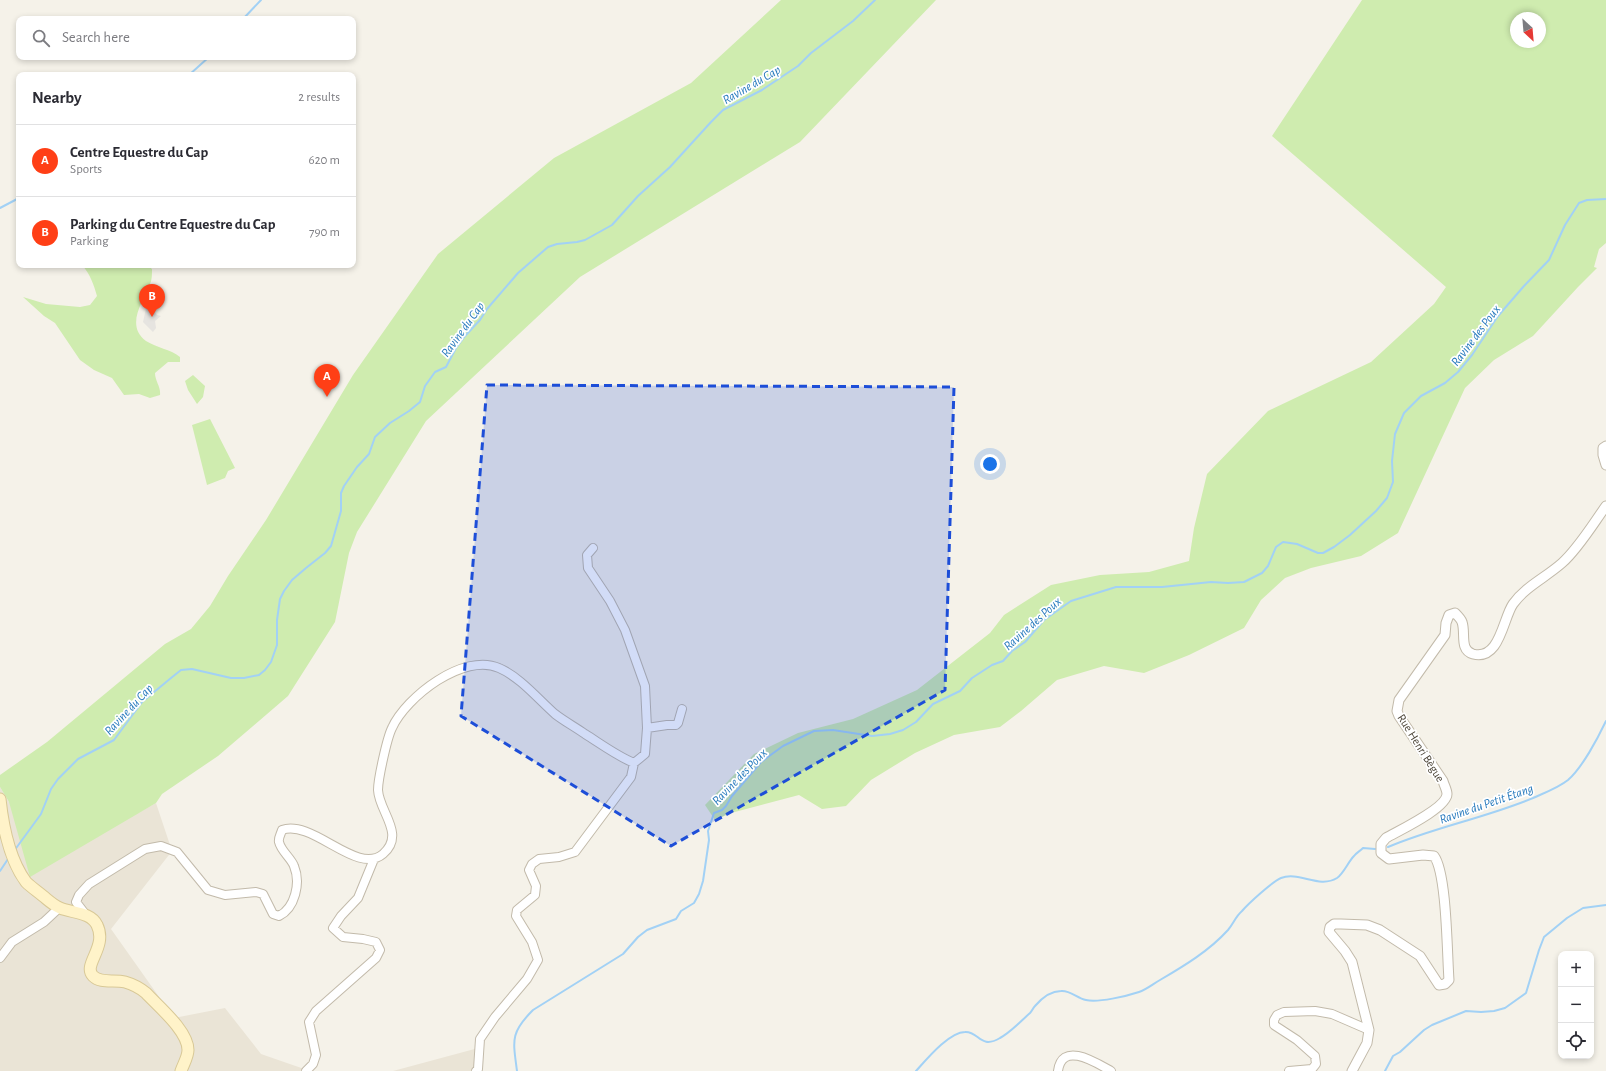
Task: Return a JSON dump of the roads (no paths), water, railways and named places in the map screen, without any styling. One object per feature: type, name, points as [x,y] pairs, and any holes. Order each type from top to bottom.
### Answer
[{"type":"main road","points":[[0,799],[5,831],[14,859],[27,883],[59,908],[93,919],[97,924],[100,938],[98,950],[90,964],[89,969],[91,974],[97,979],[104,981],[126,982],[140,988],[180,1030],[184,1037],[188,1053],[180,1071]]},
{"type":"street","points":[[1606,446],[1603,448],[1603,455],[1606,465]]},
{"type":"street","name":"Rue Henri Bègue","points":[[1370,1030],[1352,962],[1346,951],[1329,932],[1330,926],[1334,924],[1341,924],[1367,926],[1380,930],[1420,956],[1439,985],[1445,984],[1449,980],[1443,894],[1438,862],[1434,856],[1423,855],[1389,859],[1381,853],[1381,844],[1386,838],[1437,808],[1447,794],[1443,782],[1399,716],[1397,711],[1398,700],[1445,635],[1446,623],[1449,615],[1455,613],[1462,621],[1464,646],[1468,651],[1479,655],[1486,652],[1496,645],[1512,606],[1521,594],[1566,559],[1606,506]]},
{"type":"street","points":[[476,1071],[478,1069],[480,1039],[495,1017],[527,979],[538,960],[532,942],[516,916],[517,910],[535,895],[536,886],[529,870],[532,864],[539,858],[559,857],[575,852],[631,777],[634,763],[645,754],[647,728],[645,686],[625,630],[610,601],[588,568],[587,555],[593,548]]},
{"type":"street","points":[[87,916],[76,902],[79,895],[89,884],[145,849],[161,846],[177,852],[208,890],[225,895],[256,892],[262,894],[273,914],[279,916],[285,913],[294,900],[298,881],[294,867],[279,843],[279,837],[282,830],[289,828],[298,829],[363,859],[374,859],[382,854],[392,842],[391,825],[381,802],[378,790],[392,728],[402,711],[416,697],[433,684],[468,666],[484,664],[496,666],[507,672],[557,715],[621,758],[634,763]]},
{"type":"street","points":[[647,728],[667,724],[676,725],[682,709]]},
{"type":"street","points":[[306,1071],[313,1064],[316,1055],[309,1022],[316,1011],[376,958],[380,950],[376,942],[342,937],[333,928],[341,916],[358,898],[374,859]]},
{"type":"street","points":[[0,958],[12,942],[44,922],[59,908]]},
{"type":"street","points":[[1289,1071],[1312,1068],[1316,1064],[1315,1056],[1297,1040],[1274,1025],[1274,1020],[1277,1015],[1284,1012],[1316,1011],[1332,1014],[1370,1030],[1367,1043],[1352,1071]]},
{"type":"street","points":[[1058,1071],[1059,1062],[1063,1057],[1080,1056],[1111,1071]]},
{"type":"waterway","points":[[246,16],[261,0]]},
{"type":"waterway","name":"Ravine du Cap","points":[[14,851],[41,814],[51,789],[58,779],[78,759],[114,740],[142,702],[181,670],[192,669],[231,678],[244,678],[259,675],[265,670],[271,662],[277,645],[277,620],[280,599],[292,580],[325,553],[331,546],[341,511],[341,493],[357,467],[369,454],[375,437],[390,423],[420,402],[425,386],[435,372],[446,367],[456,348],[465,336],[518,273],[548,247],[557,244],[585,240],[612,225],[638,196],[670,167],[723,110],[762,90],[798,66],[811,53],[853,21],[875,0]]},
{"type":"waterway","points":[[192,72],[206,60]]},
{"type":"waterway","name":"Ravine des Poux","points":[[517,1071],[514,1044],[515,1038],[520,1025],[533,1010],[623,954],[638,937],[647,930],[676,919],[681,911],[694,903],[699,894],[703,881],[709,840],[708,831],[714,813],[722,810],[726,806],[732,796],[761,762],[783,746],[814,731],[833,730],[872,736],[890,734],[903,730],[916,722],[933,704],[960,691],[972,678],[992,665],[1003,661],[1012,651],[1025,642],[1044,620],[1071,601],[1116,587],[1162,587],[1211,582],[1244,582],[1262,573],[1268,566],[1276,547],[1283,542],[1297,544],[1318,553],[1323,553],[1350,535],[1376,511],[1387,498],[1393,482],[1392,461],[1395,434],[1404,413],[1421,396],[1445,383],[1458,372],[1472,355],[1498,316],[1549,260],[1565,225],[1579,203],[1587,200],[1606,199]]},
{"type":"waterway","points":[[0,208],[16,200]]},
{"type":"waterway","name":"Ravine du Petit Étang","points":[[1388,847],[1515,805],[1560,785],[1568,780],[1579,768],[1606,721]]},
{"type":"waterway","name":"Ravine du Petit Étang","points":[[916,1071],[938,1047],[959,1033],[970,1032],[980,1039],[988,1042],[1000,1038],[1008,1033],[1030,1013],[1040,1001],[1054,992],[1064,991],[1086,1000],[1098,1001],[1134,994],[1144,990],[1187,964],[1213,945],[1228,930],[1238,915],[1272,883],[1288,876],[1323,882],[1330,881],[1337,878],[1352,858],[1363,848],[1375,849]]},
{"type":"waterway","name":"Ravine du Cap","points":[[0,871],[8,859]]},
{"type":"waterway","points":[[1385,1071],[1393,1056],[1400,1052],[1424,1030],[1432,1025],[1466,1011],[1481,1012],[1505,1008],[1526,993],[1544,937],[1567,918],[1583,908],[1606,905]]},
{"type":"place","name":"Parking du Centre Equestre du Cap","points":[[152,317]]},
{"type":"place","name":"Centre Equestre du Cap","points":[[327,397]]}]
